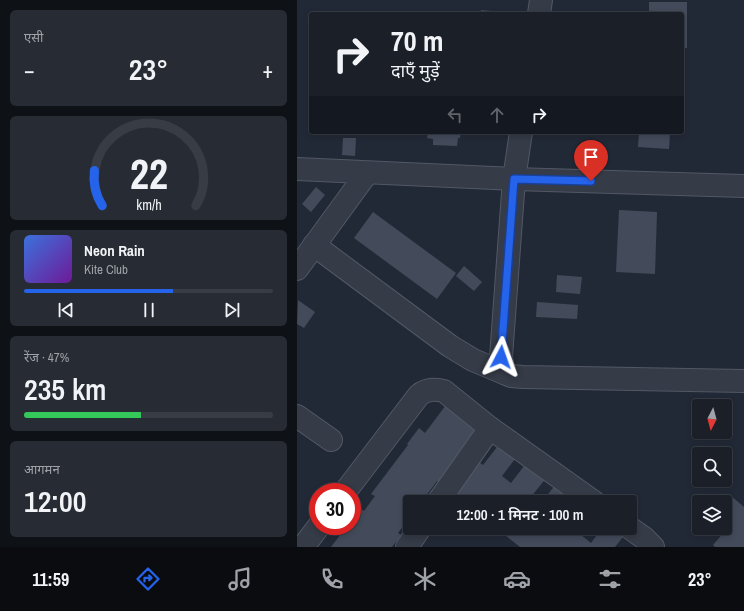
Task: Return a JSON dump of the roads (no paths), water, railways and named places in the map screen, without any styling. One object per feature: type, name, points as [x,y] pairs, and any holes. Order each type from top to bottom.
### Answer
[{"type":"street","points":[[539,12],[541,0]]},
{"type":"street","points":[[504,373],[501,357],[514,179],[521,134]]},
{"type":"street","points":[[297,169],[514,179],[744,186]]},
{"type":"street","points":[[297,269],[367,173]]},
{"type":"street","points":[[314,245],[450,346],[473,360],[511,376],[744,381]]},
{"type":"street","points":[[352,483],[419,395],[425,390],[435,389],[444,391],[490,428],[584,495]]},
{"type":"street","points":[[297,416],[331,440]]},
{"type":"street","points":[[443,495],[490,428]]},
{"type":"street","points":[[637,533],[653,547]]},
{"type":"street","points":[[303,547],[312,535]]},
{"type":"street","points":[[407,547],[415,535]]}]
